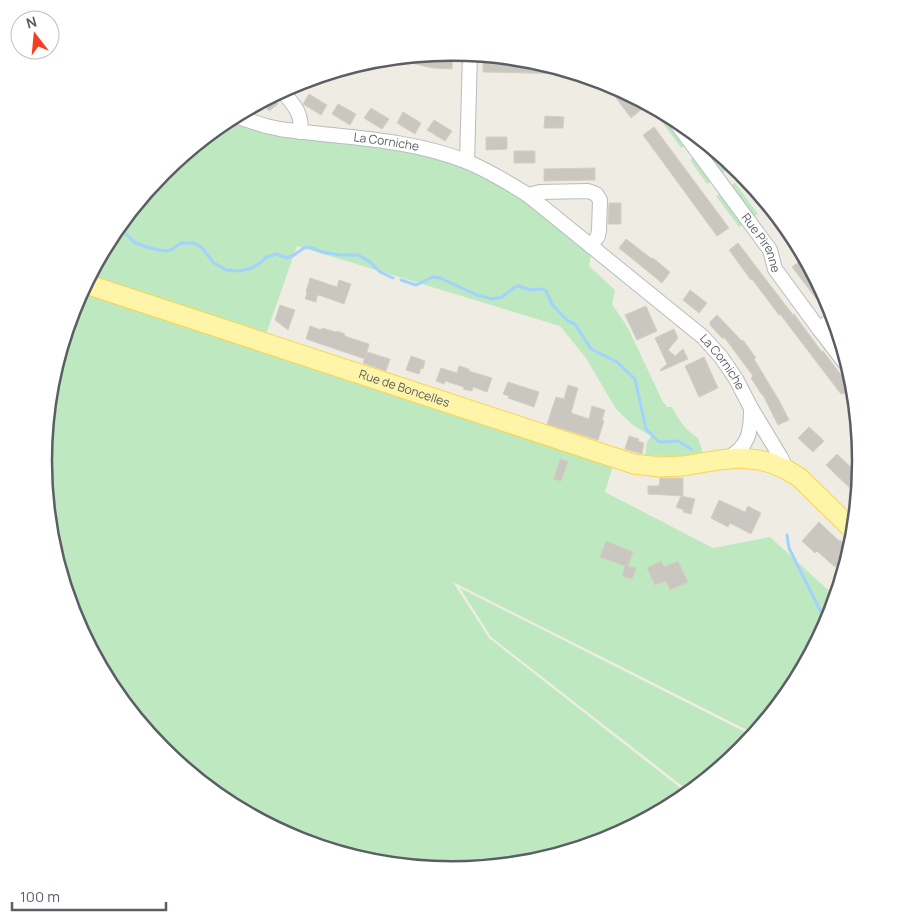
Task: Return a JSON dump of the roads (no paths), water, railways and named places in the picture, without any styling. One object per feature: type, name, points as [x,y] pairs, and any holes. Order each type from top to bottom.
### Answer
[{"type":"main road","name":"Rue de Boncelles","points":[[93,286],[634,464],[683,466],[726,459],[752,459],[771,463],[787,470],[806,484],[847,524]]},
{"type":"street","points":[[467,162],[470,62]]},
{"type":"street","points":[[287,97],[298,112],[301,122],[300,132]]},
{"type":"street","name":"La Corniche","points":[[245,119],[266,126],[300,132],[387,142],[436,152],[467,162],[510,183],[528,195],[703,337],[730,370],[787,470]]},
{"type":"street","name":"Rue Pirenne","points":[[687,137],[770,250],[775,269],[838,352]]},
{"type":"street","points":[[528,195],[535,192],[588,191],[596,194],[600,200],[599,230],[598,236],[591,246]]},
{"type":"street","points":[[819,329],[828,323]]},
{"type":"street","points":[[751,408],[751,428],[748,447],[752,459],[761,449],[767,435]]},
{"type":"street","points":[[726,459],[736,453],[748,440]]},
{"type":"waterway","points":[[124,232],[134,242],[149,248],[165,251],[171,250],[181,243],[193,243],[201,247],[214,263],[226,270],[239,271],[249,269],[259,264],[266,257],[276,254],[287,258],[309,247],[322,252],[358,255],[369,261],[380,272],[393,278]]},
{"type":"waterway","points":[[401,280],[416,285],[433,277],[440,278],[477,295],[492,299],[502,297],[519,286],[530,290],[542,289],[546,291],[552,304],[568,321],[575,324],[591,349],[617,362],[635,379],[646,429],[659,442],[678,441],[691,449]]},
{"type":"waterway","points":[[787,535],[789,548],[822,614]]}]
